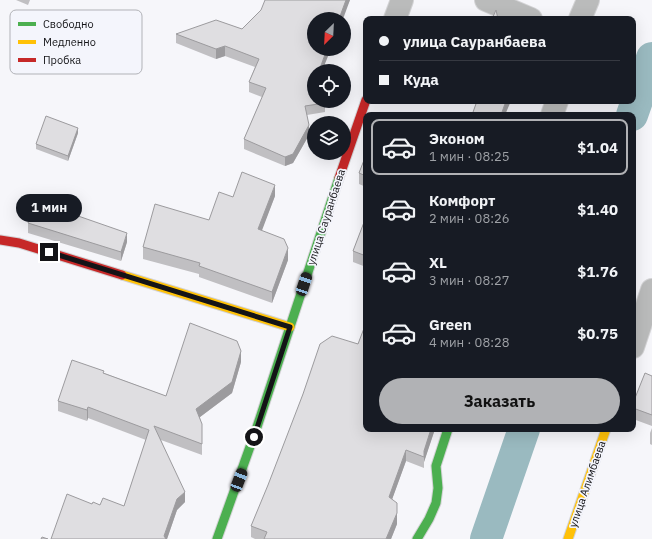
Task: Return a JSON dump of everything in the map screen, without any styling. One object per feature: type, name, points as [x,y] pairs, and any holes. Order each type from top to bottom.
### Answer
[{"type":"street","points":[[396,16],[402,0]]},
{"type":"street","points":[[486,0],[524,16]]},
{"type":"street","points":[[581,16],[588,0]]},
{"type":"street","name":"улица Сауранбаева","points":[[217,539],[244,465],[337,182],[365,104]]},
{"type":"street","points":[[0,240],[19,243],[290,327]]},
{"type":"street","points":[[636,338],[652,290]]},
{"type":"street","points":[[417,539],[436,504],[438,488],[436,466],[447,432]]},
{"type":"street","name":"улица Алимбаева","points":[[568,539],[605,432]]},
{"type":"building","points":[[265,0],[346,0],[342,12],[307,12],[307,56],[324,56],[322,64],[307,64],[307,106],[305,106],[307,116],[307,129],[293,154],[285,157],[244,139],[266,88],[249,82],[259,59],[225,46],[216,49],[176,34],[216,20],[242,29],[261,10]]},
{"type":"building","points":[[496,10],[497,16],[493,16]]},
{"type":"building","points":[[476,104],[505,104],[502,112],[473,112]]},
{"type":"building","points":[[46,116],[78,128],[68,156],[36,144]]},
{"type":"building","points":[[363,163],[363,175],[359,173]]},
{"type":"building","points":[[242,172],[275,185],[258,229],[284,239],[288,248],[272,292],[199,266],[200,263],[143,247],[155,204],[209,220],[219,192],[233,197]]},
{"type":"building","points":[[35,201],[127,233],[121,252],[28,223]]},
{"type":"building","points":[[363,225],[363,255],[353,251]]},
{"type":"building","points":[[190,323],[237,341],[241,351],[232,382],[196,409],[202,424],[202,444],[154,426],[185,492],[177,499],[164,536],[166,539],[51,539],[67,494],[92,504],[93,502],[100,505],[103,498],[124,506],[149,430],[88,407],[87,410],[58,401],[72,360],[166,396]]},
{"type":"building","points":[[363,331],[363,432],[430,432],[424,451],[424,457],[406,450],[389,497],[397,503],[397,513],[386,539],[264,539],[267,532],[251,526],[303,394],[320,344],[332,336],[358,344]]},
{"type":"building","points":[[645,373],[652,376],[652,415],[636,409],[636,396]]},
{"type":"waterway","points":[[636,104],[652,58]]},
{"type":"waterway","points":[[633,112],[636,104]]},
{"type":"waterway","points":[[486,539],[523,432]]},
{"type":"traffic: fast","points":[[217,539],[256,430],[339,178]]},
{"type":"traffic: fast","points":[[417,539],[429,519],[436,503],[438,488],[436,466],[447,432]]},
{"type":"traffic: slow","points":[[122,275],[290,327]]},
{"type":"traffic: slow","points":[[568,539],[605,432]]},
{"type":"traffic: jam","points":[[339,178],[365,104]]},
{"type":"traffic: jam","points":[[0,240],[19,243],[122,275]]},
{"type":"route","points":[[49,252],[290,327],[254,437]]}]
